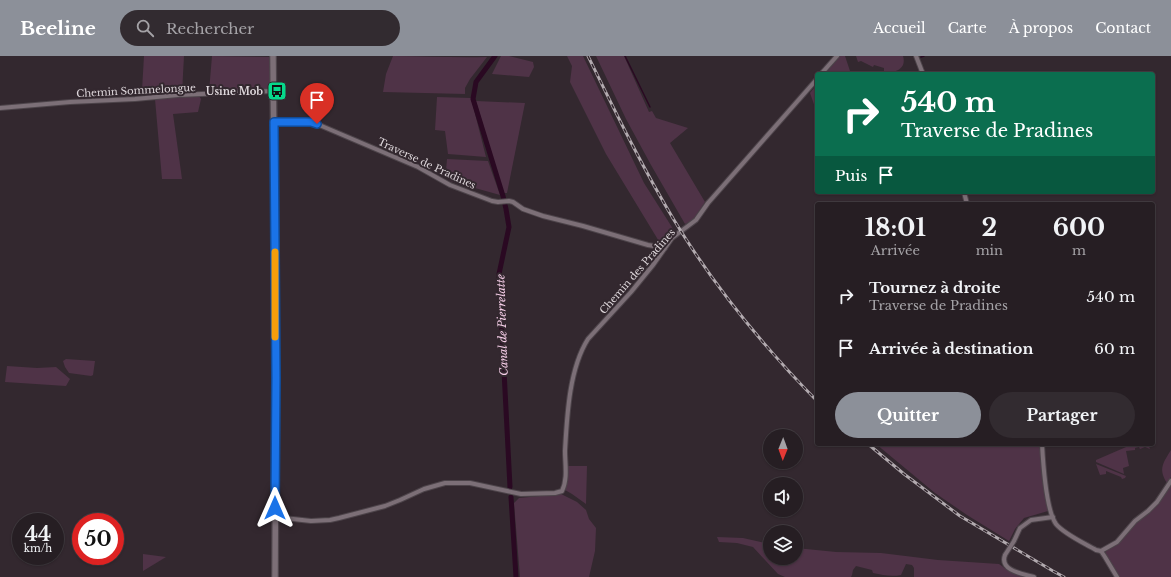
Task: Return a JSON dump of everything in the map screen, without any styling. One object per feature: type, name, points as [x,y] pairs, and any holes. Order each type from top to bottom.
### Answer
[{"type":"main road","points":[[273,56],[276,369],[275,577]]},
{"type":"street","points":[[823,72],[837,56]]},
{"type":"street","points":[[916,56],[922,72]]},
{"type":"street","name":"Chemin des Pradines","points":[[275,517],[311,521],[330,520],[385,506],[424,488],[445,483],[470,484],[521,494],[555,493],[562,491],[565,482],[565,452],[571,392],[578,358],[588,339],[631,292],[676,235],[696,220],[708,203],[815,81]]},
{"type":"street","name":"Chemin Sommelongue","points":[[0,108],[178,95],[274,91]]},
{"type":"street","name":"Traverse de Pradines","points":[[274,122],[311,122],[418,167],[450,184],[492,201],[513,202],[523,208],[543,216],[648,245],[665,248]]},
{"type":"street","points":[[1042,446],[1050,509],[1056,524],[1065,532],[1096,550],[1101,551],[1117,577]]},
{"type":"street","points":[[1101,551],[1117,542],[1135,522],[1157,502],[1171,480]]},
{"type":"street","points":[[1034,577],[1011,570],[1006,566],[1004,559],[1020,528],[1030,520],[1053,517]]},
{"type":"shaded area","points":[[144,56],[184,56],[182,93],[145,95],[142,90]]},
{"type":"shaded area","points":[[212,56],[270,57],[271,89],[209,92]]},
{"type":"shaded area","points":[[393,56],[487,57],[470,79],[465,88],[465,94],[383,92],[386,74]]},
{"type":"shaded area","points":[[501,56],[509,56],[533,62],[534,67],[529,77],[492,74]]},
{"type":"shaded area","points":[[567,56],[583,56],[644,183],[675,232],[660,243],[606,154],[570,82],[572,66]]},
{"type":"shaded area","points":[[596,56],[624,56],[649,112],[652,111],[656,118],[688,128],[670,143],[705,202],[693,220],[685,224],[626,119]]},
{"type":"shaded area","points":[[840,56],[845,56],[850,72],[827,72]]},
{"type":"shaded area","points":[[856,56],[903,56],[904,60],[902,67],[892,72],[884,72],[884,68],[874,65],[873,67],[861,61],[858,62]]},
{"type":"shaded area","points":[[815,87],[815,107],[810,93]]},
{"type":"shaded area","points":[[199,96],[201,99],[198,112],[173,114],[182,179],[162,179],[155,99]]},
{"type":"shaded area","points":[[437,97],[471,98],[486,157],[448,154],[445,131],[435,130]]},
{"type":"shaded area","points":[[476,101],[525,103],[507,193],[503,193]]},
{"type":"shaded area","points":[[447,159],[488,161],[500,195],[450,181],[446,171]]},
{"type":"shaded area","points":[[66,359],[95,361],[93,375],[69,373],[63,361]]},
{"type":"shaded area","points":[[7,366],[37,368],[56,367],[70,379],[66,386],[5,382]]},
{"type":"shaded area","points":[[878,446],[1039,446],[1048,511],[1024,518],[1015,529],[1009,541],[935,493]]},
{"type":"shaded area","points":[[1128,446],[1149,446],[1150,449],[1145,447],[1140,449],[1139,447],[1135,448],[1135,450],[1126,451],[1129,466],[1123,468],[1124,474],[1096,462],[1096,460]]},
{"type":"shaded area","points":[[1171,450],[1171,477],[1167,483],[1162,470]]},
{"type":"shaded area","points":[[1096,464],[1126,476],[1122,479],[1121,477],[1106,471],[1106,474],[1100,475]]},
{"type":"shaded area","points":[[567,466],[587,466],[586,504],[565,490],[567,481]]},
{"type":"shaded area","points":[[1171,485],[1171,577],[1119,577],[1105,552],[1118,542],[1135,521],[1150,512],[1160,502]]},
{"type":"shaded area","points":[[561,494],[577,502],[586,510],[589,519],[596,528],[595,551],[589,577],[520,577],[514,503],[519,498]]},
{"type":"shaded area","points":[[717,537],[743,538],[763,542],[763,558],[753,547],[737,543],[719,542]]},
{"type":"shaded area","points":[[803,549],[836,552],[881,553],[938,560],[999,564],[1009,571],[1025,577],[914,577],[914,568],[912,565],[906,564],[901,575],[897,576],[887,576],[873,573],[872,570],[856,566],[851,577],[785,577],[778,574],[770,565],[803,565]]},
{"type":"shaded area","points":[[143,554],[166,557],[143,571]]},
{"type":"waterway","name":"Canal de Pierrelatte","points":[[495,56],[476,82],[473,99],[503,196],[509,227],[499,274],[510,487]]},
{"type":"waterway","points":[[625,56],[650,107]]},
{"type":"waterway","name":"Canal de Pierrelatte","points":[[511,497],[516,577]]},
{"type":"railway","points":[[588,56],[662,200],[689,244],[740,315],[815,399]]},
{"type":"railway","points":[[870,446],[904,474],[960,516],[1064,577]]},
{"type":"slow traffic","points":[[275,252],[275,337]]},
{"type":"place","name":"Usine Mob","points":[[277,91]]},
{"type":"route","points":[[275,508],[276,377],[274,122],[311,122],[317,124]]}]
